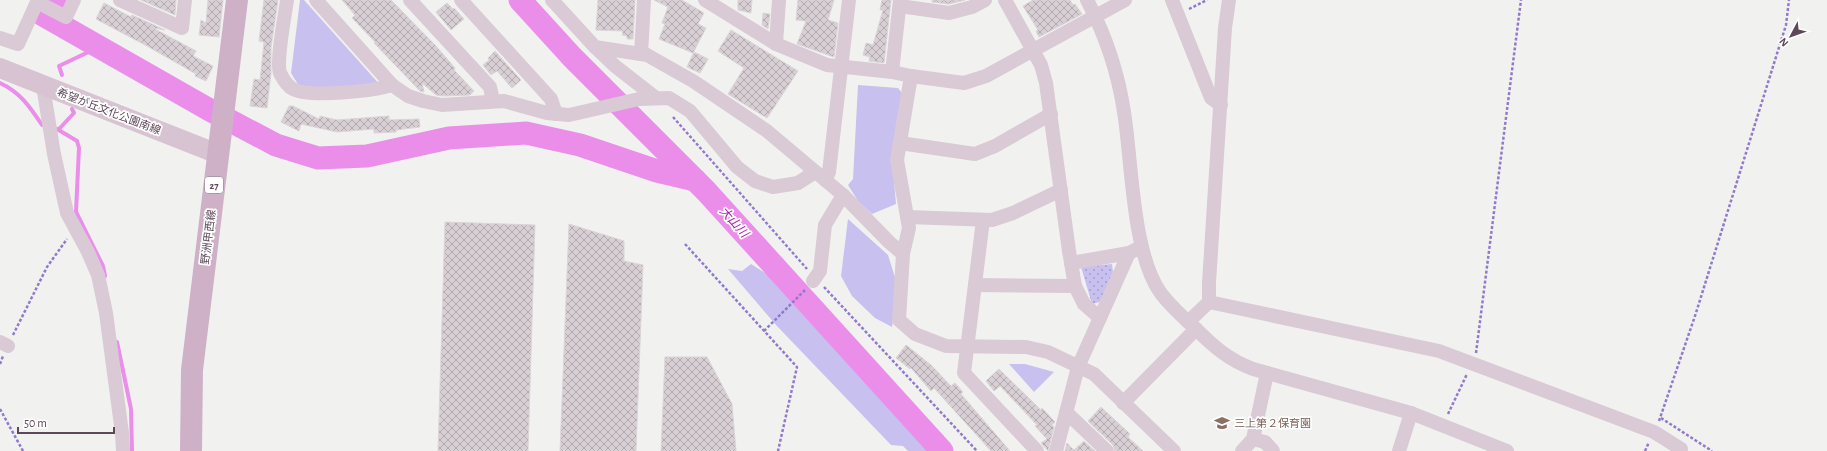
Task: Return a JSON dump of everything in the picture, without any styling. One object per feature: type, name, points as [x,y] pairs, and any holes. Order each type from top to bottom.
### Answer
[{"type":"main road","name":"野洲甲西線","points":[[190,451],[192,370],[237,0]]},
{"type":"main road","name":"希望が丘文化公園南線","points":[[0,68],[218,154]]},
{"type":"street","points":[[0,38],[18,44],[37,2],[66,17],[74,0]]},
{"type":"street","points":[[120,0],[182,28],[185,0]]},
{"type":"street","points":[[287,0],[280,55],[280,71],[286,83],[293,89],[309,94],[380,90],[392,85]]},
{"type":"street","points":[[316,0],[392,85],[408,96],[442,105],[504,101],[547,113],[569,115],[639,99],[669,98],[690,111],[738,167],[755,181],[772,187],[798,183],[829,172],[849,0]]},
{"type":"street","points":[[410,0],[490,87],[493,101]]},
{"type":"street","points":[[461,0],[551,99],[556,114]]},
{"type":"street","points":[[552,0],[615,66],[656,98]]},
{"type":"street","points":[[641,54],[644,0]]},
{"type":"street","points":[[776,44],[779,0]]},
{"type":"street","points":[[892,72],[900,3],[949,13],[972,7],[985,0]]},
{"type":"street","points":[[1005,0],[1041,66],[1046,83],[1060,190],[1075,286],[1084,304],[1100,318]]},
{"type":"street","points":[[1087,0],[1096,16],[1111,52],[1119,81],[1135,250],[1149,271],[1160,292],[1220,352],[1236,363],[1411,413],[1507,451]]},
{"type":"street","points":[[711,1],[776,44],[827,65],[892,72],[964,83],[986,76],[1125,0]]},
{"type":"street","points":[[1172,0],[1211,98],[1221,105]]},
{"type":"street","points":[[1123,403],[1192,325],[1210,302],[1209,283],[1225,28],[1229,0]]},
{"type":"street","points":[[595,46],[647,55],[694,81],[767,131],[843,195],[889,242],[903,254]]},
{"type":"street","points":[[911,76],[897,160],[909,228],[903,254],[899,320],[915,334],[946,346],[1026,347],[1048,352],[1094,374],[1174,451]]},
{"type":"street","points":[[43,86],[54,154],[67,213],[98,275],[106,313],[122,433],[123,451]]},
{"type":"street","points":[[900,143],[974,154],[995,146],[1050,114]]},
{"type":"street","points":[[907,217],[992,220],[1013,213],[1060,190]]},
{"type":"street","points":[[814,281],[820,271],[825,225],[843,195]]},
{"type":"street","points":[[983,220],[964,373],[1037,451]]},
{"type":"street","points":[[1071,263],[1135,250]]},
{"type":"street","points":[[1056,451],[1078,367],[1100,318],[1135,250]]},
{"type":"street","points":[[975,285],[1075,286]]},
{"type":"street","points":[[1210,302],[1439,351],[1654,432],[1681,449]]},
{"type":"street","points":[[1242,451],[1253,439],[1267,373]]},
{"type":"street","points":[[1066,412],[1107,451]]},
{"type":"street","points":[[1399,451],[1411,413]]},
{"type":"street","points":[[1253,439],[1265,442],[1273,451]]},
{"type":"path","points":[[1178,16],[1207,0]]},
{"type":"path","points":[[1442,425],[1476,356],[1521,0]]},
{"type":"path","points":[[1645,451],[1660,417],[1692,323],[1784,33],[1789,0]]},
{"type":"path","points":[[4,344],[47,267],[65,240],[77,231]]},
{"type":"path","points":[[685,244],[797,367],[778,451]]},
{"type":"path","points":[[764,330],[814,281]]},
{"type":"path","points":[[0,409],[23,451]]},
{"type":"path","points":[[1660,417],[1712,451]]},
{"type":"shaded area","points":[[300,0],[304,0],[381,86],[339,92],[299,86],[291,73]]},
{"type":"shaded area","points":[[858,85],[898,88],[905,97],[894,181],[896,204],[872,214],[858,201],[848,185],[853,179]]},
{"type":"shaded area","points":[[848,219],[888,255],[898,287],[892,327],[875,318],[852,296],[841,276]]},
{"type":"shaded area","points":[[751,264],[813,303],[951,451],[908,451],[903,446],[891,445],[776,325],[728,269],[742,271]]},
{"type":"shaded area","points":[[1112,264],[1113,272],[1100,302],[1092,304],[1081,267]]},
{"type":"shaded area","points":[[1009,364],[1025,364],[1054,372],[1034,392]]},
{"type":"building","points":[[141,0],[176,0],[175,15]]},
{"type":"building","points":[[208,0],[223,0],[219,37],[199,35],[201,20],[206,23]]},
{"type":"building","points":[[264,0],[278,0],[271,47],[271,73],[267,108],[250,106],[254,79],[260,80],[264,42],[259,41]]},
{"type":"building","points":[[342,0],[391,0],[436,46],[455,68],[454,70],[474,91],[470,95],[436,95],[422,83],[424,92],[420,91],[352,18],[355,15]]},
{"type":"building","points":[[598,0],[635,0],[633,39],[627,39],[627,36],[622,35],[623,31],[596,30]]},
{"type":"building","points":[[654,0],[682,0],[704,13],[698,24],[706,28],[693,53],[659,39],[665,24],[662,23],[668,7]]},
{"type":"building","points":[[738,0],[752,0],[751,13],[738,10]]},
{"type":"building","points":[[798,0],[834,0],[828,20],[838,23],[834,57],[797,44],[806,21],[796,20]]},
{"type":"building","points":[[882,0],[891,0],[884,63],[869,61],[870,57],[863,55],[866,43],[873,45],[883,10],[880,10]]},
{"type":"building","points":[[932,0],[965,0],[949,4],[932,2]]},
{"type":"building","points":[[1033,0],[1070,0],[1082,14],[1039,37],[1036,31],[1038,30],[1023,6]]},
{"type":"building","points":[[104,3],[131,17],[132,15],[165,30],[153,28],[196,51],[193,56],[213,66],[206,81],[195,76],[196,74],[147,46],[96,19]]},
{"type":"building","points":[[447,3],[464,19],[451,30],[436,12]]},
{"type":"building","points":[[763,13],[770,14],[768,29],[762,25]]},
{"type":"building","points":[[731,30],[798,71],[767,118],[728,94],[744,68],[718,51]]},
{"type":"building","points":[[495,51],[521,80],[512,88],[497,71],[491,75],[483,65],[489,60],[488,58]]},
{"type":"building","points":[[694,52],[708,59],[700,73],[687,67]]},
{"type":"building","points":[[289,106],[293,106],[319,119],[320,116],[337,120],[389,116],[389,120],[419,119],[420,127],[396,130],[396,132],[374,133],[374,129],[337,132],[301,124],[299,131],[281,122]]},
{"type":"building","points":[[445,222],[535,225],[528,451],[438,451]]},
{"type":"building","points":[[569,224],[624,241],[624,261],[643,265],[636,451],[560,451]]},
{"type":"building","points":[[906,345],[931,365],[951,386],[955,383],[963,392],[961,394],[1010,451],[991,451],[934,388],[931,391],[911,368],[910,369],[896,358]]},
{"type":"building","points":[[665,357],[707,357],[732,404],[736,451],[661,451]]},
{"type":"building","points":[[999,369],[1041,410],[1042,408],[1055,422],[1052,425],[1054,427],[1048,451],[1041,443],[1047,439],[1035,426],[1037,425],[1000,386],[994,391],[986,381]]},
{"type":"building","points":[[1101,407],[1130,434],[1128,437],[1143,451],[1115,451],[1113,445],[1088,421]]},
{"type":"building","points":[[1084,441],[1095,451],[1065,451],[1067,443],[1074,450]]},
{"type":"waterway","points":[[55,0],[43,15],[208,109],[276,145],[318,158],[367,156],[449,138],[526,133],[580,145],[657,171],[695,180]]},
{"type":"waterway","name":"大山川","points":[[520,0],[572,57],[706,191],[942,451]]},
{"type":"waterway","points":[[62,75],[59,66],[99,47]]},
{"type":"waterway","points":[[0,83],[19,95],[29,106],[42,125]]},
{"type":"waterway","points":[[55,130],[60,128],[74,113],[72,109]]},
{"type":"waterway","points":[[57,129],[77,141],[79,148],[76,212],[103,266],[105,276]]},
{"type":"waterway","points":[[117,342],[131,409],[132,451]]},
{"type":"place","name":"三上第２保育園","points":[[1222,423]]}]
